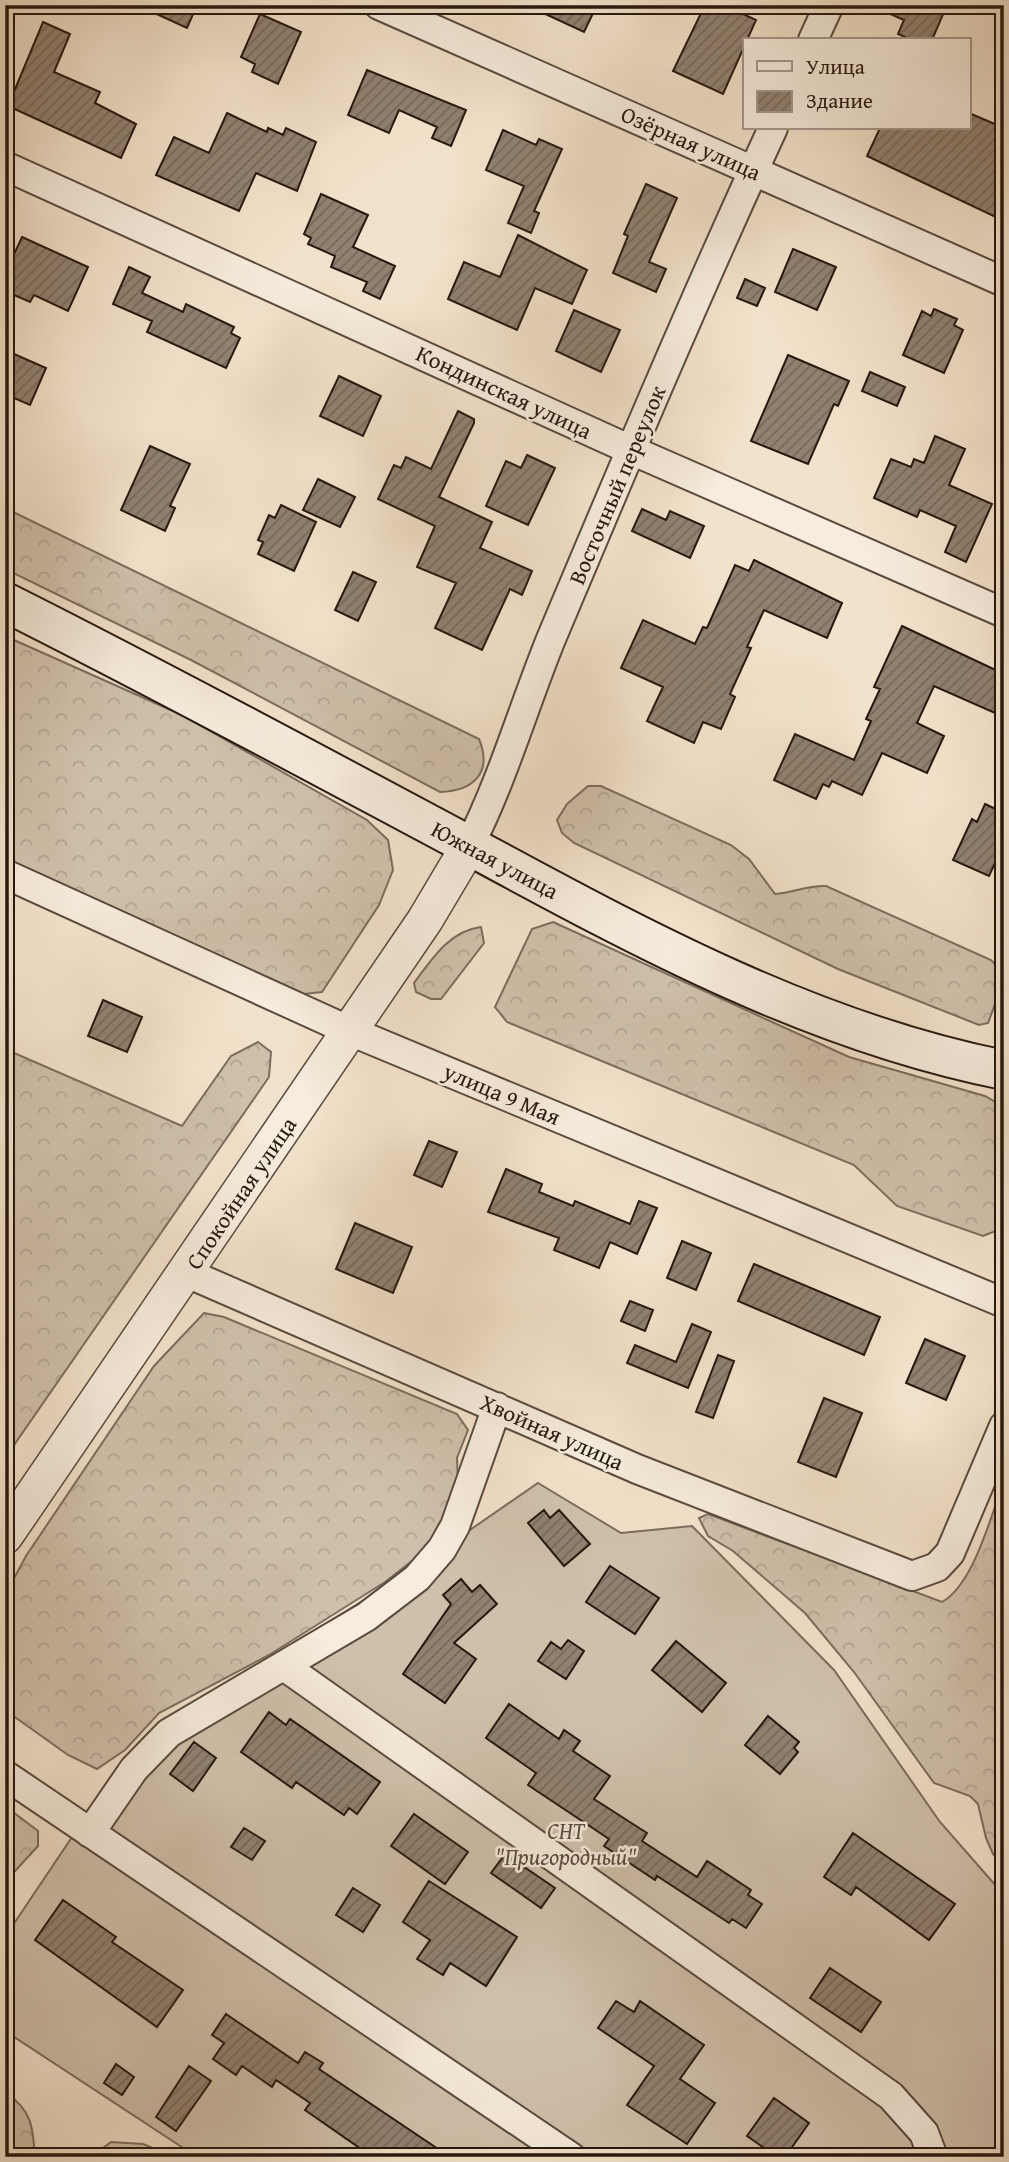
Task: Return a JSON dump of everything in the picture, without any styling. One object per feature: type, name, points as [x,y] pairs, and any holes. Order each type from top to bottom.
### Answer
[{"type":"main road","name":"Южная улица","points":[[5,602],[675,954],[757,991],[857,1030],[962,1062],[1004,1070]]},
{"type":"main road","points":[[962,1062],[1004,1083]]},
{"type":"street","name":"Озёрная улица","points":[[379,5],[1004,282]]},
{"type":"street","points":[[814,38],[829,5]]},
{"type":"street","name":"Восточный переулок","points":[[469,846],[492,798],[533,682],[631,450],[772,130]]},
{"type":"street","name":"Кондинская улица","points":[[5,166],[631,450],[1004,614]]},
{"type":"street","name":"Спокойная улица","points":[[5,1536],[187,1273],[425,920],[469,846]]},
{"type":"street","name":"улица 9 Мая","points":[[5,874],[350,1031],[1004,1303]]},
{"type":"street","name":"Хвойная улица","points":[[187,1273],[637,1469],[912,1576],[922,1575],[937,1567],[958,1538],[1004,1426]]},
{"type":"street","points":[[90,1833],[134,1769],[159,1741],[395,1596],[417,1578],[442,1549],[455,1526],[496,1407]]},
{"type":"street","points":[[284,1666],[891,2096],[924,2133],[933,2157]]},
{"type":"street","points":[[5,1775],[571,2157]]},
{"type":"green space","points":[[5,508],[479,739],[483,751],[482,770],[471,784],[440,792],[191,660],[5,569]]},
{"type":"green space","points":[[5,636],[182,715],[367,820],[388,840],[393,870],[379,905],[322,992],[304,994],[5,858]]},
{"type":"green space","points":[[588,786],[601,786],[731,845],[749,859],[775,894],[826,886],[991,960],[999,968],[1004,980],[988,1023],[979,1025],[838,969],[574,843],[562,833],[557,820],[567,804]]},
{"type":"green space","points":[[553,922],[849,1057],[985,1096],[1004,1107],[1004,1190],[999,1195],[1004,1210],[1001,1229],[983,1236],[897,1206],[854,1165],[507,1022],[495,1007],[532,929]]},
{"type":"green space","points":[[481,927],[484,943],[441,999],[431,999],[416,992],[414,983],[450,940]]},
{"type":"green space","points":[[258,1042],[271,1052],[269,1077],[5,1458],[5,1143],[11,1135],[5,1132],[5,1049],[182,1126],[231,1056]]},
{"type":"green space","points":[[204,1313],[224,1317],[457,1414],[468,1430],[457,1458],[458,1484],[431,1546],[385,1582],[269,1655],[159,1713],[125,1750],[97,1769],[68,1755],[5,1710],[5,1595],[26,1556],[154,1366]]},
{"type":"green space","points":[[1004,1481],[1004,1867],[993,1854],[986,1838],[978,1804],[970,1796],[934,1783],[854,1672],[805,1613],[733,1551],[708,1536],[699,1518],[708,1514],[942,1602],[953,1593],[972,1565]]},
{"type":"green space","name":"СНТ \"Пригородный\"","points":[[538,1483],[621,1533],[692,1526],[834,1670],[940,1822],[1004,1895],[1004,2157],[197,2157],[5,2031],[5,1937],[123,1761],[169,1722],[412,1570]]},
{"type":"green space","points":[[5,1806],[38,1831],[38,1846],[5,1882]]},
{"type":"green space","points":[[5,2092],[26,2113],[35,2157],[5,2157]]},
{"type":"green space","points":[[111,2142],[143,2144],[175,2157],[91,2157]]},
{"type":"building","points":[[137,5],[197,5],[187,28]]},
{"type":"building","points":[[526,5],[597,5],[584,32]]},
{"type":"building","points":[[705,5],[724,5],[756,20],[748,38],[743,38],[743,49],[723,94],[673,71]]},
{"type":"building","points":[[870,5],[947,5],[933,38],[907,38],[898,34],[904,20]]},
{"type":"building","points":[[260,14],[301,32],[278,84],[252,72],[255,64],[241,57]]},
{"type":"building","points":[[43,22],[70,34],[54,72],[100,92],[95,103],[136,124],[121,158],[8,106]]},
{"type":"building","points":[[367,70],[466,110],[451,146],[432,138],[437,127],[399,110],[389,133],[348,115]]},
{"type":"building","points":[[227,113],[267,132],[268,128],[283,135],[286,128],[316,142],[297,191],[256,173],[239,211],[156,175],[174,137],[209,153]]},
{"type":"building","points":[[970,113],[1004,128],[1004,221],[867,156],[879,130],[970,130]]},
{"type":"building","points":[[503,130],[536,145],[539,139],[562,149],[534,211],[539,213],[531,233],[508,223],[524,186],[486,170]]},
{"type":"building","points":[[646,184],[677,198],[649,262],[666,269],[656,292],[613,273],[628,236],[624,234]]},
{"type":"building","points":[[321,194],[368,215],[353,247],[395,266],[380,299],[363,291],[367,282],[331,267],[335,256],[308,244],[311,238],[304,234]]},
{"type":"building","points":[[518,235],[587,270],[572,304],[535,288],[517,330],[448,299],[464,262],[500,277]]},
{"type":"building","points":[[22,237],[88,267],[68,311],[34,295],[30,302],[5,291],[5,274]]},
{"type":"building","points":[[793,249],[836,267],[817,310],[775,292]]},
{"type":"building","points":[[129,267],[150,277],[142,293],[183,312],[186,304],[234,327],[231,333],[240,338],[226,368],[147,332],[152,321],[113,304]]},
{"type":"building","points":[[745,279],[765,288],[757,306],[737,298]]},
{"type":"building","points":[[934,309],[957,319],[954,325],[963,330],[944,373],[903,355],[922,311],[931,316]]},
{"type":"building","points":[[574,310],[620,330],[601,372],[556,351]]},
{"type":"building","points":[[5,350],[46,368],[30,405],[5,394]]},
{"type":"building","points":[[788,355],[849,381],[838,406],[834,404],[808,464],[751,441]]},
{"type":"building","points":[[870,372],[905,387],[897,406],[862,391]]},
{"type":"building","points":[[339,376],[381,396],[363,436],[320,416]]},
{"type":"building","points":[[458,411],[474,419],[474,423],[439,497],[492,522],[480,548],[532,571],[522,595],[510,589],[482,650],[435,628],[456,583],[417,567],[435,526],[378,499],[394,465],[401,468],[406,457],[431,469]]},
{"type":"building","points":[[935,436],[965,449],[949,485],[992,504],[966,562],[945,552],[956,526],[920,510],[917,517],[874,498],[891,459],[911,467],[914,459],[924,463]]},
{"type":"building","points":[[150,446],[190,464],[170,506],[175,508],[165,531],[121,510]]},
{"type":"building","points":[[527,455],[555,468],[528,525],[486,506],[506,461],[521,468]]},
{"type":"building","points":[[318,479],[355,497],[340,527],[303,510]]},
{"type":"building","points":[[281,505],[316,522],[294,571],[258,554],[263,542],[258,540],[269,515],[275,518]]},
{"type":"building","points":[[642,509],[666,520],[670,511],[704,526],[690,558],[632,531]]},
{"type":"building","points":[[754,560],[842,603],[827,638],[764,610],[747,647],[751,648],[730,694],[735,697],[721,729],[703,722],[694,743],[647,721],[663,687],[621,668],[643,620],[695,644],[703,627],[707,628],[735,565],[749,571]]},
{"type":"building","points":[[353,572],[376,582],[358,621],[335,610]]},
{"type":"building","points":[[902,626],[1004,674],[1004,717],[934,686],[917,723],[944,736],[927,773],[882,753],[862,795],[832,781],[829,787],[823,784],[816,799],[774,780],[795,734],[854,760],[871,721],[866,719],[880,689],[874,687]]},
{"type":"building","points":[[985,804],[1004,813],[1004,844],[989,876],[953,860],[972,819],[977,822]]},
{"type":"building","points":[[103,1000],[142,1017],[127,1052],[88,1036]]},
{"type":"building","points":[[429,1141],[457,1152],[442,1187],[414,1175]]},
{"type":"building","points":[[506,1169],[542,1184],[539,1192],[573,1206],[575,1201],[630,1224],[639,1201],[657,1208],[637,1254],[610,1242],[599,1268],[554,1250],[559,1238],[488,1212]]},
{"type":"building","points":[[355,1223],[412,1247],[393,1293],[336,1269]]},
{"type":"building","points":[[682,1241],[711,1253],[696,1290],[667,1278]]},
{"type":"building","points":[[754,1264],[880,1317],[864,1355],[738,1301]]},
{"type":"building","points":[[630,1301],[653,1310],[645,1331],[621,1321]]},
{"type":"building","points":[[692,1324],[711,1332],[688,1388],[627,1363],[635,1345],[676,1362]]},
{"type":"building","points":[[925,1339],[965,1356],[946,1400],[906,1383]]},
{"type":"building","points":[[718,1355],[734,1361],[713,1418],[696,1412]]},
{"type":"building","points":[[824,1398],[862,1413],[836,1477],[798,1462]]},
{"type":"building","points":[[544,1510],[550,1518],[559,1510],[590,1544],[564,1566],[528,1523]]},
{"type":"building","points":[[610,1566],[659,1598],[635,1634],[586,1602]]},
{"type":"building","points":[[461,1579],[472,1592],[480,1585],[497,1604],[454,1643],[476,1659],[445,1703],[403,1674],[451,1604],[443,1595]]},
{"type":"building","points":[[568,1640],[584,1651],[566,1679],[538,1661],[551,1642],[561,1649]]},
{"type":"building","points":[[676,1641],[726,1683],[702,1712],[652,1670]]},
{"type":"building","points":[[509,1704],[559,1739],[564,1730],[580,1741],[573,1751],[610,1776],[594,1799],[647,1833],[642,1841],[697,1877],[707,1861],[751,1890],[748,1895],[762,1904],[746,1928],[732,1919],[729,1923],[657,1876],[655,1880],[604,1846],[609,1839],[528,1785],[536,1773],[486,1738]]},
{"type":"building","points":[[269,1712],[286,1725],[290,1719],[380,1782],[357,1814],[349,1808],[344,1815],[296,1782],[292,1788],[241,1752]]},
{"type":"building","points":[[768,1716],[799,1742],[794,1748],[798,1752],[780,1774],[745,1745]]},
{"type":"building","points":[[194,1742],[216,1758],[193,1791],[170,1774]]},
{"type":"building","points":[[414,1814],[468,1852],[445,1884],[391,1846]]},
{"type":"building","points":[[244,1828],[265,1841],[252,1860],[231,1847]]},
{"type":"building","points":[[853,1833],[955,1904],[929,1940],[856,1887],[851,1895],[824,1877]]},
{"type":"building","points":[[505,1854],[555,1888],[541,1908],[491,1873]]},
{"type":"building","points":[[429,1881],[517,1937],[486,1986],[450,1963],[443,1975],[417,1959],[430,1940],[403,1922]]},
{"type":"building","points":[[353,1888],[380,1905],[363,1932],[336,1915]]},
{"type":"building","points":[[63,1900],[116,1937],[112,1942],[183,1990],[157,2027],[35,1940]]},
{"type":"building","points":[[830,1968],[881,2002],[861,2032],[810,1998]]},
{"type":"building","points":[[616,2001],[634,2012],[640,2001],[704,2045],[680,2079],[715,2103],[687,2144],[627,2105],[654,2066],[598,2028]]},
{"type":"building","points":[[226,2014],[298,2063],[305,2052],[323,2063],[319,2069],[450,2157],[367,2157],[356,2149],[358,2147],[305,2110],[310,2103],[276,2080],[272,2087],[242,2066],[236,2075],[213,2059],[224,2043],[212,2035]]},
{"type":"building","points":[[116,2064],[134,2077],[122,2095],[104,2083]]},
{"type":"building","points":[[189,2066],[211,2081],[176,2131],[156,2117]]},
{"type":"building","points":[[774,2098],[809,2123],[785,2157],[777,2157],[747,2136]]}]
